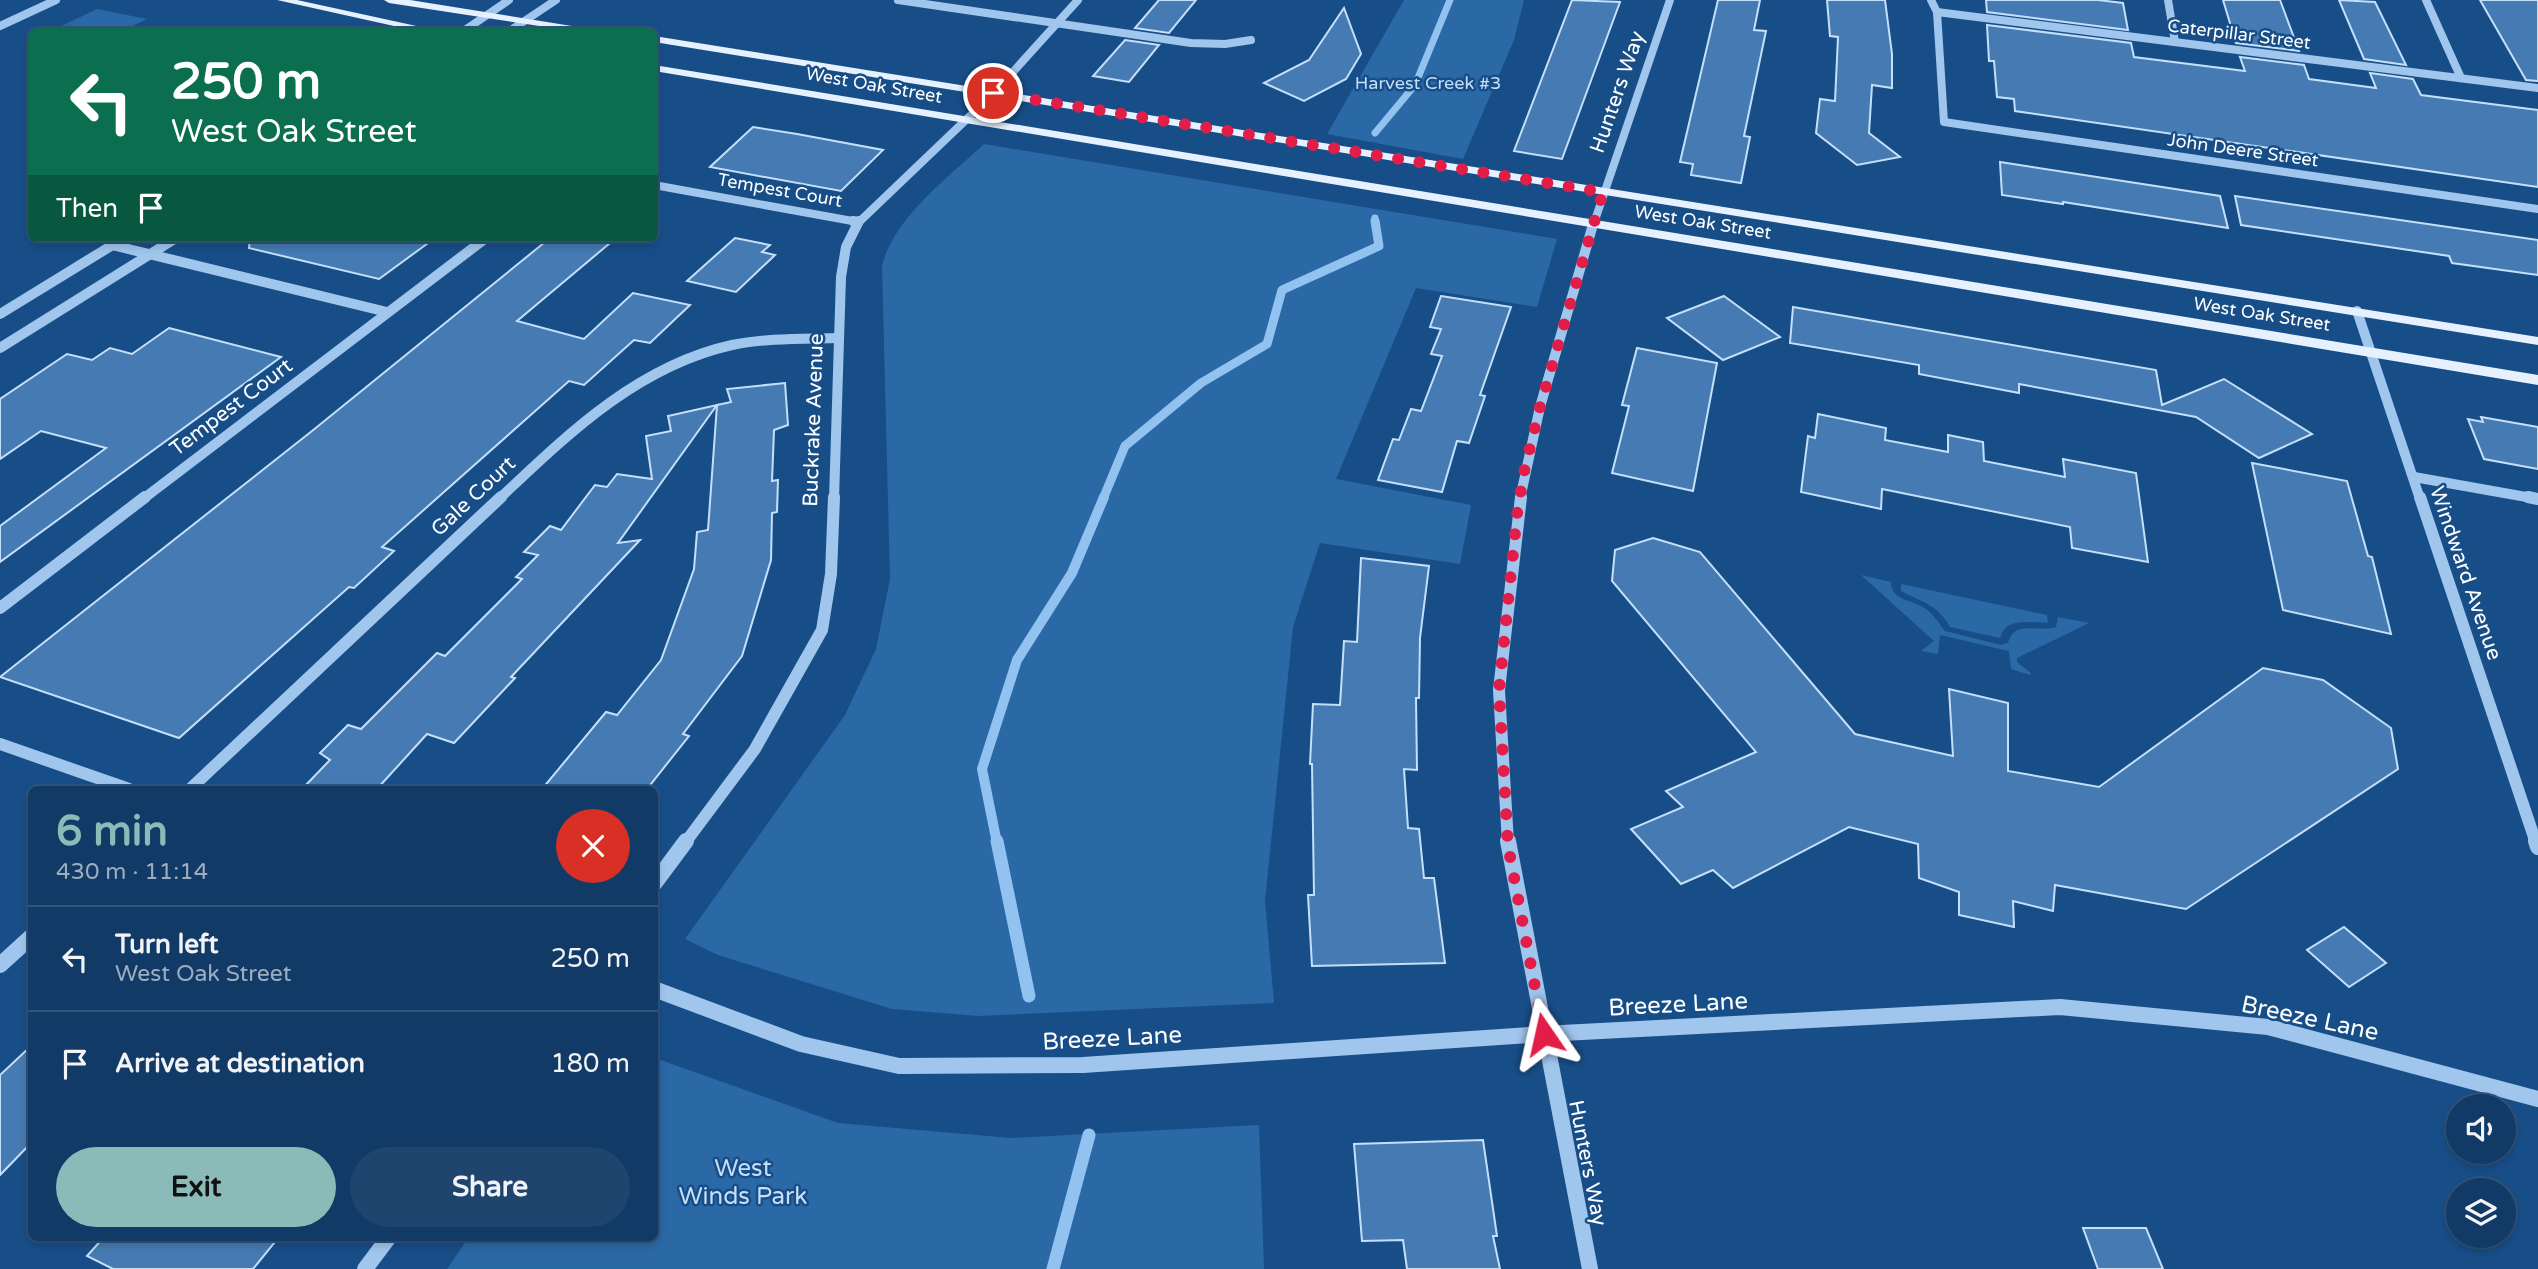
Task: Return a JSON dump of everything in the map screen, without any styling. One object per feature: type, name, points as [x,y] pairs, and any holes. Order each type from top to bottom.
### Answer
[{"type":"main road","points":[[282,0],[419,28]]},
{"type":"main road","points":[[389,0],[581,28]]},
{"type":"main road","name":"West Oak Street","points":[[658,41],[2538,341]]},
{"type":"main road","name":"West Oak Street","points":[[658,69],[2538,380]]},
{"type":"street","points":[[0,26],[56,0]]},
{"type":"street","points":[[468,28],[509,0]]},
{"type":"street","points":[[514,28],[556,0]]},
{"type":"street","points":[[898,0],[1191,43],[1225,44],[1251,40]]},
{"type":"street","name":"Buckrake Avenue","points":[[658,879],[755,749],[822,630],[831,574],[838,338],[846,247],[858,222],[993,93],[1078,0]]},
{"type":"street","name":"Hunters Way","points":[[1590,1269],[1508,846],[1499,690],[1517,514],[1540,407],[1603,192],[1670,0]]},
{"type":"street","points":[[1931,0],[1937,12]]},
{"type":"street","points":[[2168,0],[2175,42]]},
{"type":"street","points":[[2426,0],[2461,78]]},
{"type":"street","name":"Caterpillar Street","points":[[1937,12],[2538,88]]},
{"type":"street","name":"John Deere Street","points":[[1937,12],[1944,122],[2538,209]]},
{"type":"street","name":"Tempest Court","points":[[658,186],[858,222]]},
{"type":"street","points":[[0,314],[117,242]]},
{"type":"street","points":[[0,348],[170,242]]},
{"type":"street","name":"Tempest Court","points":[[0,608],[481,242]]},
{"type":"street","points":[[112,245],[387,312]]},
{"type":"street","name":"Windward Avenue","points":[[2357,311],[2538,848]]},
{"type":"street","name":"Gale Court","points":[[193,786],[571,432],[606,404],[642,381],[719,349],[756,341],[838,338]]},
{"type":"street","points":[[2414,477],[2538,499]]},
{"type":"street","points":[[0,744],[121,786]]},
{"type":"street","points":[[0,965],[28,940]]},
{"type":"street","name":"Breeze Lane","points":[[658,990],[801,1044],[899,1066],[1083,1065],[1544,1034],[2060,1007],[2268,1027],[2538,1098]]},
{"type":"street","points":[[365,1269],[386,1241]]},
{"type":"green space","name":"Harvest Creek #3","points":[[1404,0],[1524,0],[1514,40],[1463,159],[1327,134]]},
{"type":"green space","points":[[97,9],[147,19],[128,28],[57,28]]},
{"type":"green space","points":[[984,144],[1557,239],[1537,307],[1416,288],[1336,479],[1471,505],[1460,564],[1320,543],[1293,627],[1265,901],[1274,1003],[978,1016],[892,1009],[718,955],[685,939],[845,715],[876,649],[890,579],[882,266],[888,248],[910,215]]},
{"type":"green space","points":[[1861,575],[1891,582],[1899,597],[1922,606],[1935,617],[1945,631],[2001,645],[2008,643],[2016,631],[2022,629],[2056,627],[2058,617],[2089,623],[2017,658],[2017,662],[2031,673],[2030,675],[2011,669],[2009,651],[1940,635],[1938,654],[1921,651],[1934,641]]},
{"type":"green space","points":[[1901,584],[2047,615],[2048,623],[2013,624],[2003,631],[2000,638],[1950,627],[1935,609],[1901,591]]},
{"type":"green space","name":"West Winds Park","points":[[658,1059],[838,1123],[1011,1138],[1259,1125],[1264,1269],[447,1269],[466,1241],[658,1241]]},
{"type":"building","points":[[1159,0],[1196,0],[1169,33],[1135,28]]},
{"type":"building","points":[[1572,0],[1620,2],[1562,159],[1514,151]]},
{"type":"building","points":[[1718,0],[1760,0],[1754,30],[1766,31],[1744,136],[1750,137],[1741,183],[1691,175],[1693,164],[1680,162]]},
{"type":"building","points":[[1827,0],[1885,0],[1892,54],[1892,88],[1872,85],[1869,133],[1900,157],[1857,165],[1816,133],[1820,99],[1835,101],[1838,37],[1830,36]]},
{"type":"building","points":[[1986,0],[2098,0],[2123,3],[2128,30],[1987,12]]},
{"type":"building","points":[[2223,0],[2280,0],[2299,51],[2236,43]]},
{"type":"building","points":[[2339,0],[2375,2],[2406,65],[2364,59]]},
{"type":"building","points":[[2480,0],[2538,0],[2538,81],[2526,80]]},
{"type":"building","points":[[1344,8],[1361,54],[1346,79],[1304,101],[1264,83],[1309,60]]},
{"type":"building","points":[[1987,25],[2131,43],[2134,57],[2245,71],[2240,57],[2304,65],[2309,79],[2376,88],[2370,73],[2413,79],[2421,95],[2538,110],[2538,187],[2015,111],[2014,99],[1997,97],[1994,61],[1989,61]]},
{"type":"building","points":[[1125,40],[1159,45],[1129,82],[1093,76]]},
{"type":"building","points":[[753,127],[883,150],[841,191],[710,167]]},
{"type":"building","points":[[2000,162],[2220,196],[2228,228],[2002,195]]},
{"type":"building","points":[[2235,196],[2538,240],[2538,275],[2452,263],[2449,256],[2241,225]]},
{"type":"building","points":[[735,238],[770,245],[762,252],[775,255],[736,292],[687,281]]},
{"type":"building","points":[[250,242],[430,242],[379,279],[249,248]]},
{"type":"building","points":[[545,242],[611,242],[517,321],[584,339],[633,293],[690,305],[650,343],[634,340],[584,385],[569,381],[382,547],[394,551],[354,588],[349,587],[179,738],[0,677],[312,431]]},
{"type":"building","points":[[1441,296],[1511,307],[1480,395],[1485,396],[1469,443],[1457,441],[1442,492],[1378,480],[1393,439],[1399,440],[1411,409],[1421,411],[1442,356],[1431,354],[1441,329],[1430,327]]},
{"type":"building","points":[[1724,296],[1780,337],[1723,360],[1667,318]]},
{"type":"building","points":[[1793,307],[2156,370],[2162,405],[2224,379],[2312,434],[2259,458],[2196,417],[2019,384],[2019,393],[1919,374],[1919,365],[1790,343]]},
{"type":"building","points":[[169,328],[281,357],[0,562],[0,526],[106,448],[41,431],[0,459],[0,399],[67,354],[92,360],[110,348],[132,354]]},
{"type":"building","points":[[1637,348],[1717,363],[1693,491],[1612,473],[1629,406],[1622,405]]},
{"type":"building","points":[[785,383],[788,425],[774,430],[772,481],[778,480],[777,512],[772,513],[771,560],[742,656],[683,734],[689,736],[649,786],[544,786],[606,712],[617,715],[661,660],[694,569],[697,532],[708,530],[717,405],[731,402],[727,389]]},
{"type":"building","points":[[717,405],[618,543],[640,540],[511,677],[515,678],[454,743],[427,734],[380,786],[305,786],[330,760],[320,753],[348,725],[361,729],[437,653],[445,656],[522,579],[516,577],[538,555],[524,552],[550,526],[561,530],[595,485],[607,487],[617,474],[652,479],[646,436],[671,431],[668,416]]},
{"type":"building","points":[[1818,414],[1886,428],[1885,440],[1948,452],[1948,435],[1983,442],[1984,461],[2065,477],[2063,459],[2136,473],[2148,562],[2072,548],[2070,527],[1882,489],[1881,509],[1801,492],[1808,436],[1815,438]]},
{"type":"building","points":[[2481,417],[2538,427],[2538,469],[2484,459],[2468,419],[2483,422]]},
{"type":"building","points":[[2252,463],[2347,481],[2368,556],[2372,557],[2391,634],[2283,610]]},
{"type":"building","points":[[1653,538],[1700,552],[1855,734],[1953,756],[1949,689],[2008,703],[2008,771],[2099,787],[2263,668],[2323,680],[2391,728],[2398,769],[2186,909],[2055,885],[2053,911],[2013,901],[2014,927],[1959,915],[1959,892],[1919,878],[1918,844],[1849,827],[1733,888],[1713,870],[1681,884],[1631,829],[1683,807],[1666,791],[1756,752],[1612,581],[1615,550]]},
{"type":"building","points":[[1361,558],[1429,566],[1420,638],[1419,698],[1416,698],[1417,770],[1404,769],[1408,828],[1419,829],[1424,878],[1434,878],[1445,963],[1312,966],[1308,895],[1314,895],[1310,764],[1313,704],[1340,705],[1344,641],[1357,642]]},
{"type":"building","points":[[2344,927],[2386,963],[2349,987],[2307,950]]},
{"type":"building","points":[[28,1049],[28,1146],[0,1175],[0,1075]]},
{"type":"building","points":[[1483,1140],[1497,1236],[1493,1236],[1500,1269],[1407,1269],[1403,1240],[1362,1241],[1354,1144]]},
{"type":"building","points":[[2083,1228],[2146,1228],[2163,1269],[2098,1269]]},
{"type":"building","points":[[100,1241],[276,1241],[253,1269],[113,1269],[87,1256]]},
{"type":"waterway","points":[[1375,133],[1415,85],[1450,0]]},
{"type":"waterway","points":[[1375,218],[1376,223]]},
{"type":"waterway","points":[[1103,499],[1125,446],[1201,383],[1267,344],[1282,290],[1379,246],[1375,221]]},
{"type":"waterway","points":[[997,843],[982,769],[1017,660],[1072,573],[1104,497]]},
{"type":"waterway","points":[[997,841],[1029,996]]},
{"type":"waterway","points":[[1053,1269],[1089,1135]]},
{"type":"route","points":[[993,93],[1603,192],[1540,407],[1524,472],[1517,514],[1499,690],[1508,846],[1544,1034]]}]
